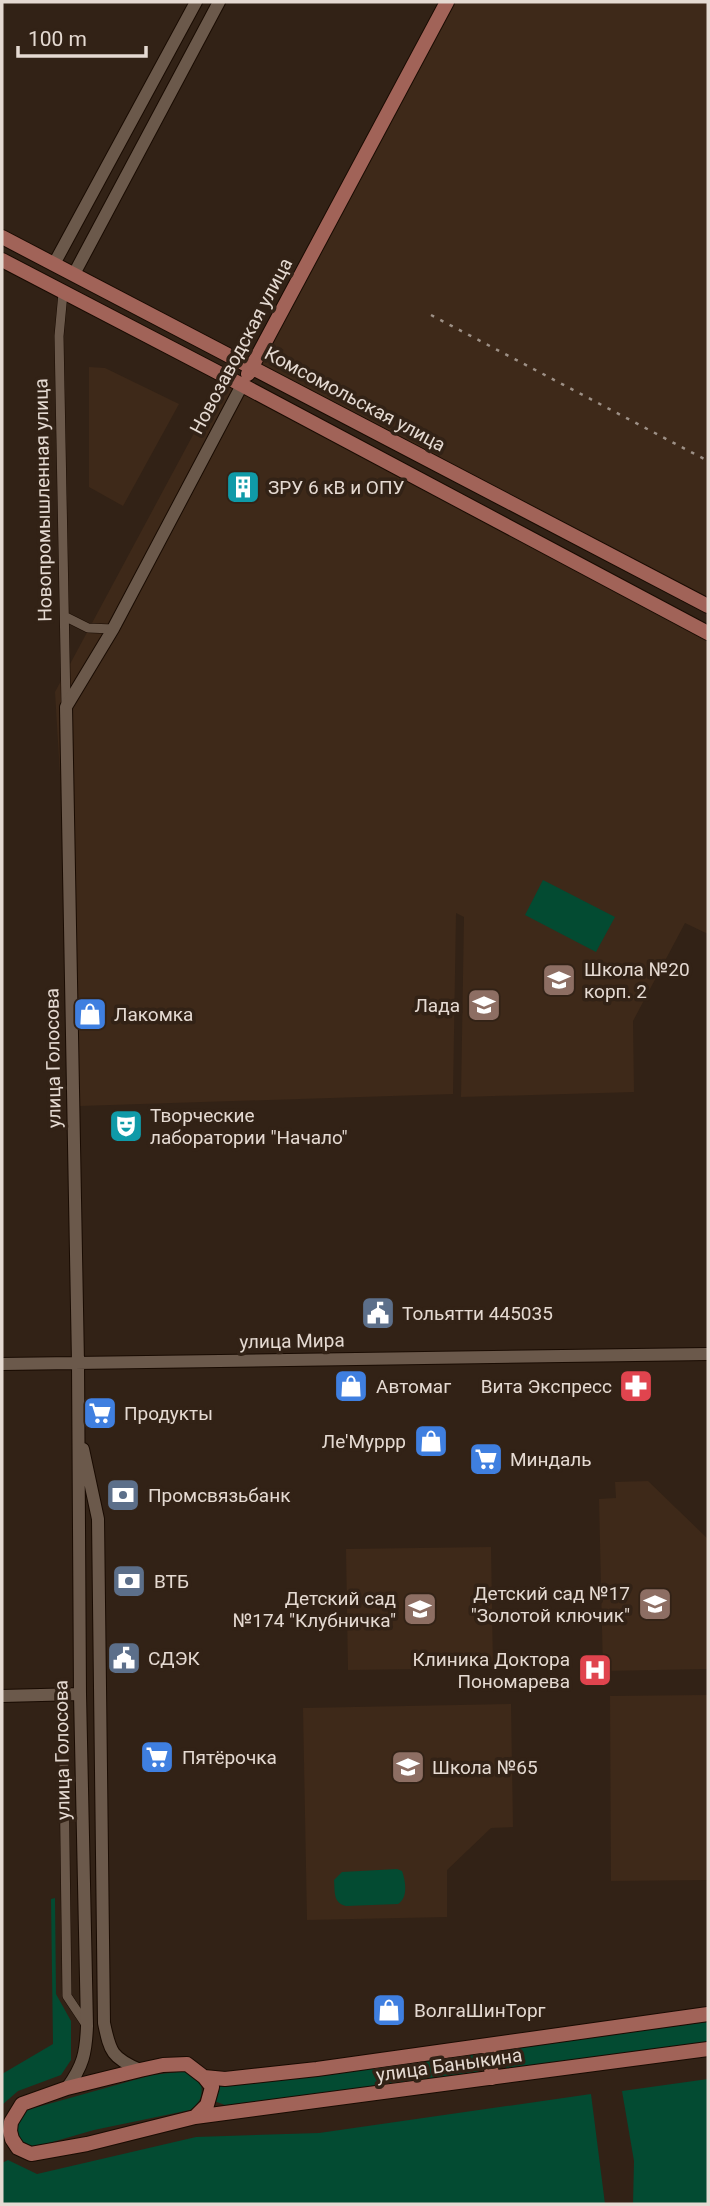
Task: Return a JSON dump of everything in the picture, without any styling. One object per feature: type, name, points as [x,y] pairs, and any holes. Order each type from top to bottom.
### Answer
[{"type":"main road","points":[[54,264],[197,2]]},
{"type":"main road","points":[[74,274],[219,2]]},
{"type":"main road","name":"Новозаводская улица","points":[[66,707],[113,628],[447,2]]},
{"type":"main road","name":"Комсомольская улица","points":[[2,237],[708,606]]},
{"type":"main road","name":"Комсомольская улица","points":[[2,260],[708,633]]},
{"type":"main road","points":[[130,327],[139,308]]},
{"type":"main road","points":[[493,518],[503,499]]},
{"type":"main road","points":[[647,600],[658,580]]},
{"type":"main road","name":"улица Голосова","points":[[66,707],[87,2026],[86,2052],[77,2074],[67,2088]]},
{"type":"main road","name":"улица Мира","points":[[2,1364],[708,1354]]},
{"type":"main road","name":"улица Голосова","points":[[78,1408],[83,1452],[98,1519],[104,2022],[109,2048],[119,2061],[140,2070]]},
{"type":"main road","points":[[78,1518],[91,1514],[98,1519]]},
{"type":"main road","points":[[2,1696],[80,1694]]},
{"type":"main road","points":[[82,1787],[90,1794],[96,1795],[102,1788]]},
{"type":"main road","name":"улица Баныкина","points":[[204,2077],[225,2079],[317,2069],[708,2014]]},
{"type":"main road","points":[[489,2045],[492,2078]]},
{"type":"main road","name":"улица Баныкина","points":[[18,2148],[31,2154],[56,2151],[195,2117],[708,2049]]},
{"type":"main road","points":[[2,2117],[22,2104],[67,2088],[163,2065],[187,2064],[212,2087],[207,2105],[195,2117]]},
{"type":"main road","points":[[18,2148],[12,2139],[10,2122],[22,2104]]},
{"type":"main road","points":[[2,2142],[18,2148]]},
{"type":"street","name":"Новопромышленная улица","points":[[63,293],[59,336],[66,707]]},
{"type":"street","points":[[66,617],[88,628],[113,628]]},
{"type":"street","points":[[62,1695],[67,1996],[87,2026]]},
{"type":"shaded area","points":[[447,2],[708,2],[708,605],[252,367]]},
{"type":"shaded area","points":[[89,367],[105,368],[179,404],[123,506],[89,487]]},
{"type":"shaded area","points":[[222,381],[708,637],[708,934],[685,923],[633,1021],[634,1092],[461,1097],[464,917],[456,913],[453,1094],[80,1106],[55,692]]},
{"type":"shaded area","name":"Детский сад №17 \"Золотой ключик\"","points":[[648,1481],[708,1539],[708,1669],[603,1671],[599,1499],[616,1498],[615,1482]]},
{"type":"shaded area","name":"Детский сад №174 \"Клубничка\"","points":[[491,1547],[493,1668],[348,1670],[346,1549]]},
{"type":"shaded area","points":[[708,1695],[708,1880],[611,1881],[610,1696]]},
{"type":"shaded area","name":"Школа №65","points":[[511,1704],[513,1827],[491,1828],[447,1870],[447,1917],[307,1920],[303,1708]]},
{"type":"green space","points":[[543,880],[615,917],[596,952],[525,915]]},
{"type":"green space","points":[[402,1871],[405,1885],[405,1894],[398,1904],[346,1906],[337,1900],[334,1880],[342,1872]]},
{"type":"green space","points":[[55,1898],[56,1994],[71,2021],[71,2060],[61,2075],[18,2091],[2,2105],[2,2074],[53,2044],[51,1899]]},
{"type":"green space","points":[[708,2022],[708,2043],[509,2069],[500,2060],[502,2052],[509,2048]]},
{"type":"green space","points":[[469,2053],[478,2055],[482,2060],[483,2065],[478,2072],[390,2085],[387,2065]]},
{"type":"green space","points":[[384,2065],[386,2085],[225,2105],[214,2101],[219,2086]]},
{"type":"green space","points":[[187,2071],[202,2087],[199,2101],[190,2110],[94,2130],[35,2147],[20,2141],[18,2137],[18,2117],[27,2110],[152,2075]]},
{"type":"green space","points":[[708,2079],[708,2204],[633,2204],[634,2161],[622,2091]]},
{"type":"green space","points":[[591,2094],[605,2204],[2,2204],[2,2163],[8,2160],[37,2174],[196,2137],[319,2133]]},
{"type":"railway","points":[[431,315],[708,461]]},
{"type":"place","name":"ЗРУ 6 кВ и ОПУ","points":[[243,487]]},
{"type":"place","name":"Школа №20 корп. 2","points":[[559,980]]},
{"type":"place","name":"Лада","points":[[484,1005]]},
{"type":"place","name":"Лакомка","points":[[90,1014]]},
{"type":"place","name":"Творческие лаборатории \"Начало\"","points":[[126,1126]]},
{"type":"place","name":"Тольятти 445035","points":[[378,1313]]},
{"type":"place","name":"Автомаг","points":[[351,1386]]},
{"type":"place","name":"Вита Экспресс","points":[[636,1386]]},
{"type":"place","name":"Продукты","points":[[100,1413]]},
{"type":"place","name":"Ле'Муррр","points":[[431,1441]]},
{"type":"place","name":"Миндаль","points":[[486,1459]]},
{"type":"place","name":"Промсвязьбанк","points":[[123,1495]]},
{"type":"place","name":"ВТБ","points":[[129,1581]]},
{"type":"place","name":"Детский сад №17 \"Золотой ключик\"","points":[[655,1604]]},
{"type":"place","name":"Детский сад №174 \"Клубничка\"","points":[[420,1609]]},
{"type":"place","name":"СДЭК","points":[[124,1658]]},
{"type":"place","name":"Клиника Доктора Пономарева","points":[[595,1670]]},
{"type":"place","name":"Пятёрочка","points":[[157,1757]]},
{"type":"place","name":"Школа №65","points":[[408,1767]]},
{"type":"place","name":"ВолгаШинТорг","points":[[389,2010]]}]
